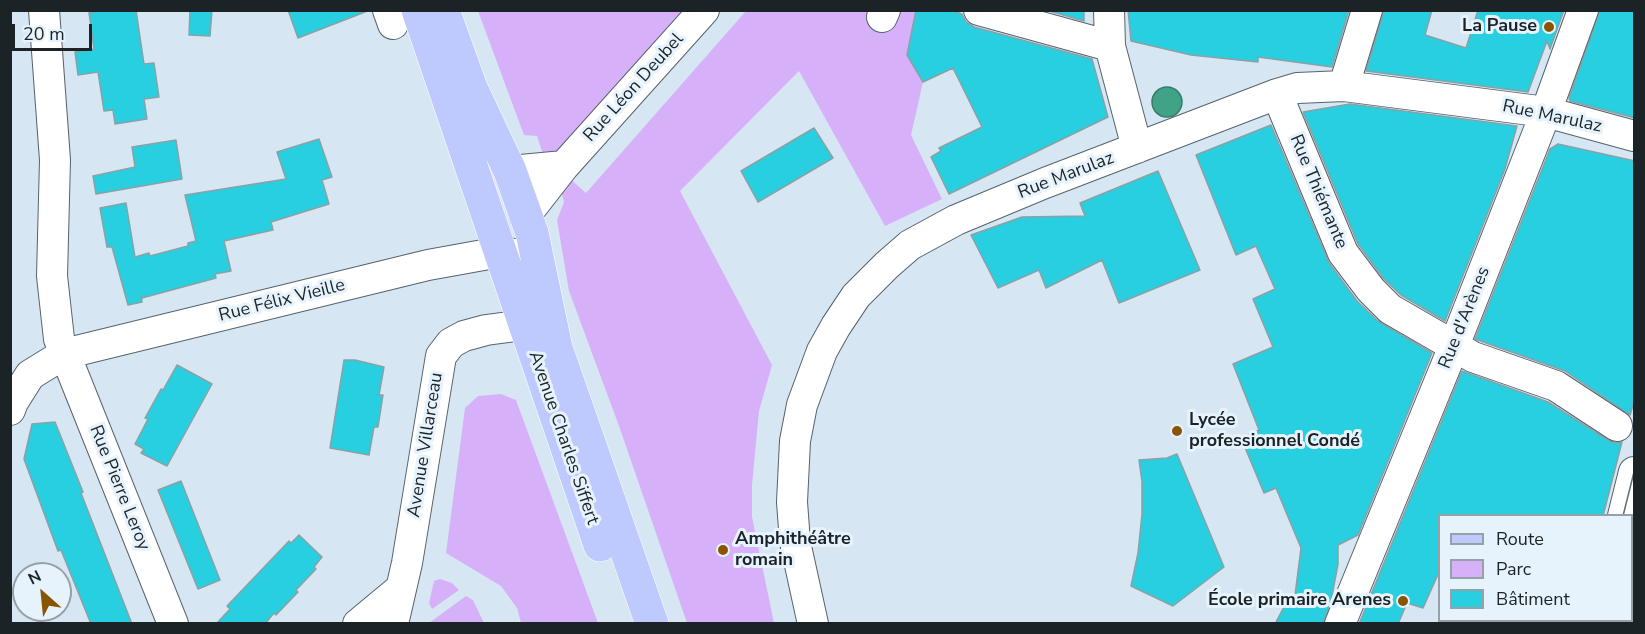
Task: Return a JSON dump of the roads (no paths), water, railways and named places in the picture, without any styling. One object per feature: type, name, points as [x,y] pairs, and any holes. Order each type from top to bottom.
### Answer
[{"type":"main road","name":"Avenue Charles Siffert","points":[[443,10],[471,88],[510,171],[531,233],[556,348],[652,624]]},
{"type":"main road","name":"Avenue Charles Siffert","points":[[400,15],[500,252],[627,624]]},
{"type":"street","name":"Rue Pierre Leroy","points":[[44,10],[55,160],[53,297],[59,339],[173,624]]},
{"type":"street","name":"Rue Léon Deubel","points":[[525,216],[564,166],[704,10]]},
{"type":"street","points":[[979,10],[1110,45]]},
{"type":"street","points":[[1108,10],[1110,45],[1137,148]]},
{"type":"street","points":[[1344,86],[1367,10]]},
{"type":"street","name":"Rue d'Arènes","points":[[1340,624],[1454,346],[1546,112],[1583,10]]},
{"type":"street","name":"Rue Marulaz","points":[[813,624],[795,542],[792,502],[795,441],[802,405],[822,351],[841,318],[856,296],[910,245],[956,220],[1046,183],[1298,88],[1344,86],[1546,112],[1635,136]]},
{"type":"street","name":"Rue Thiémante","points":[[1277,94],[1343,253],[1371,290],[1390,309],[1473,357],[1556,386],[1617,426]]},
{"type":"street","points":[[510,171],[564,166]]},
{"type":"street","name":"Rue Félix Vieille","points":[[11,404],[30,375],[64,354],[428,265],[500,252]]},
{"type":"street","name":"Avenue Charles Siffert","points":[[500,252],[519,258],[556,348]]},
{"type":"street","name":"Avenue Villarceau","points":[[393,624],[406,563],[441,356],[451,343],[464,336],[486,330],[524,325]]},
{"type":"street","points":[[1624,514],[1635,472]]},
{"type":"street","points":[[358,624],[399,590]]},
{"type":"tram line","points":[[1624,514],[1634,472]]},
{"type":"place","name":"La Pause","points":[[1549,27]]},
{"type":"place","name":"Lycée professionnel Condé","points":[[1177,431]]},
{"type":"place","name":"Amphithéâtre romain","points":[[723,550]]},
{"type":"place","name":"École primaire Arenes","points":[[1403,601]]}]
